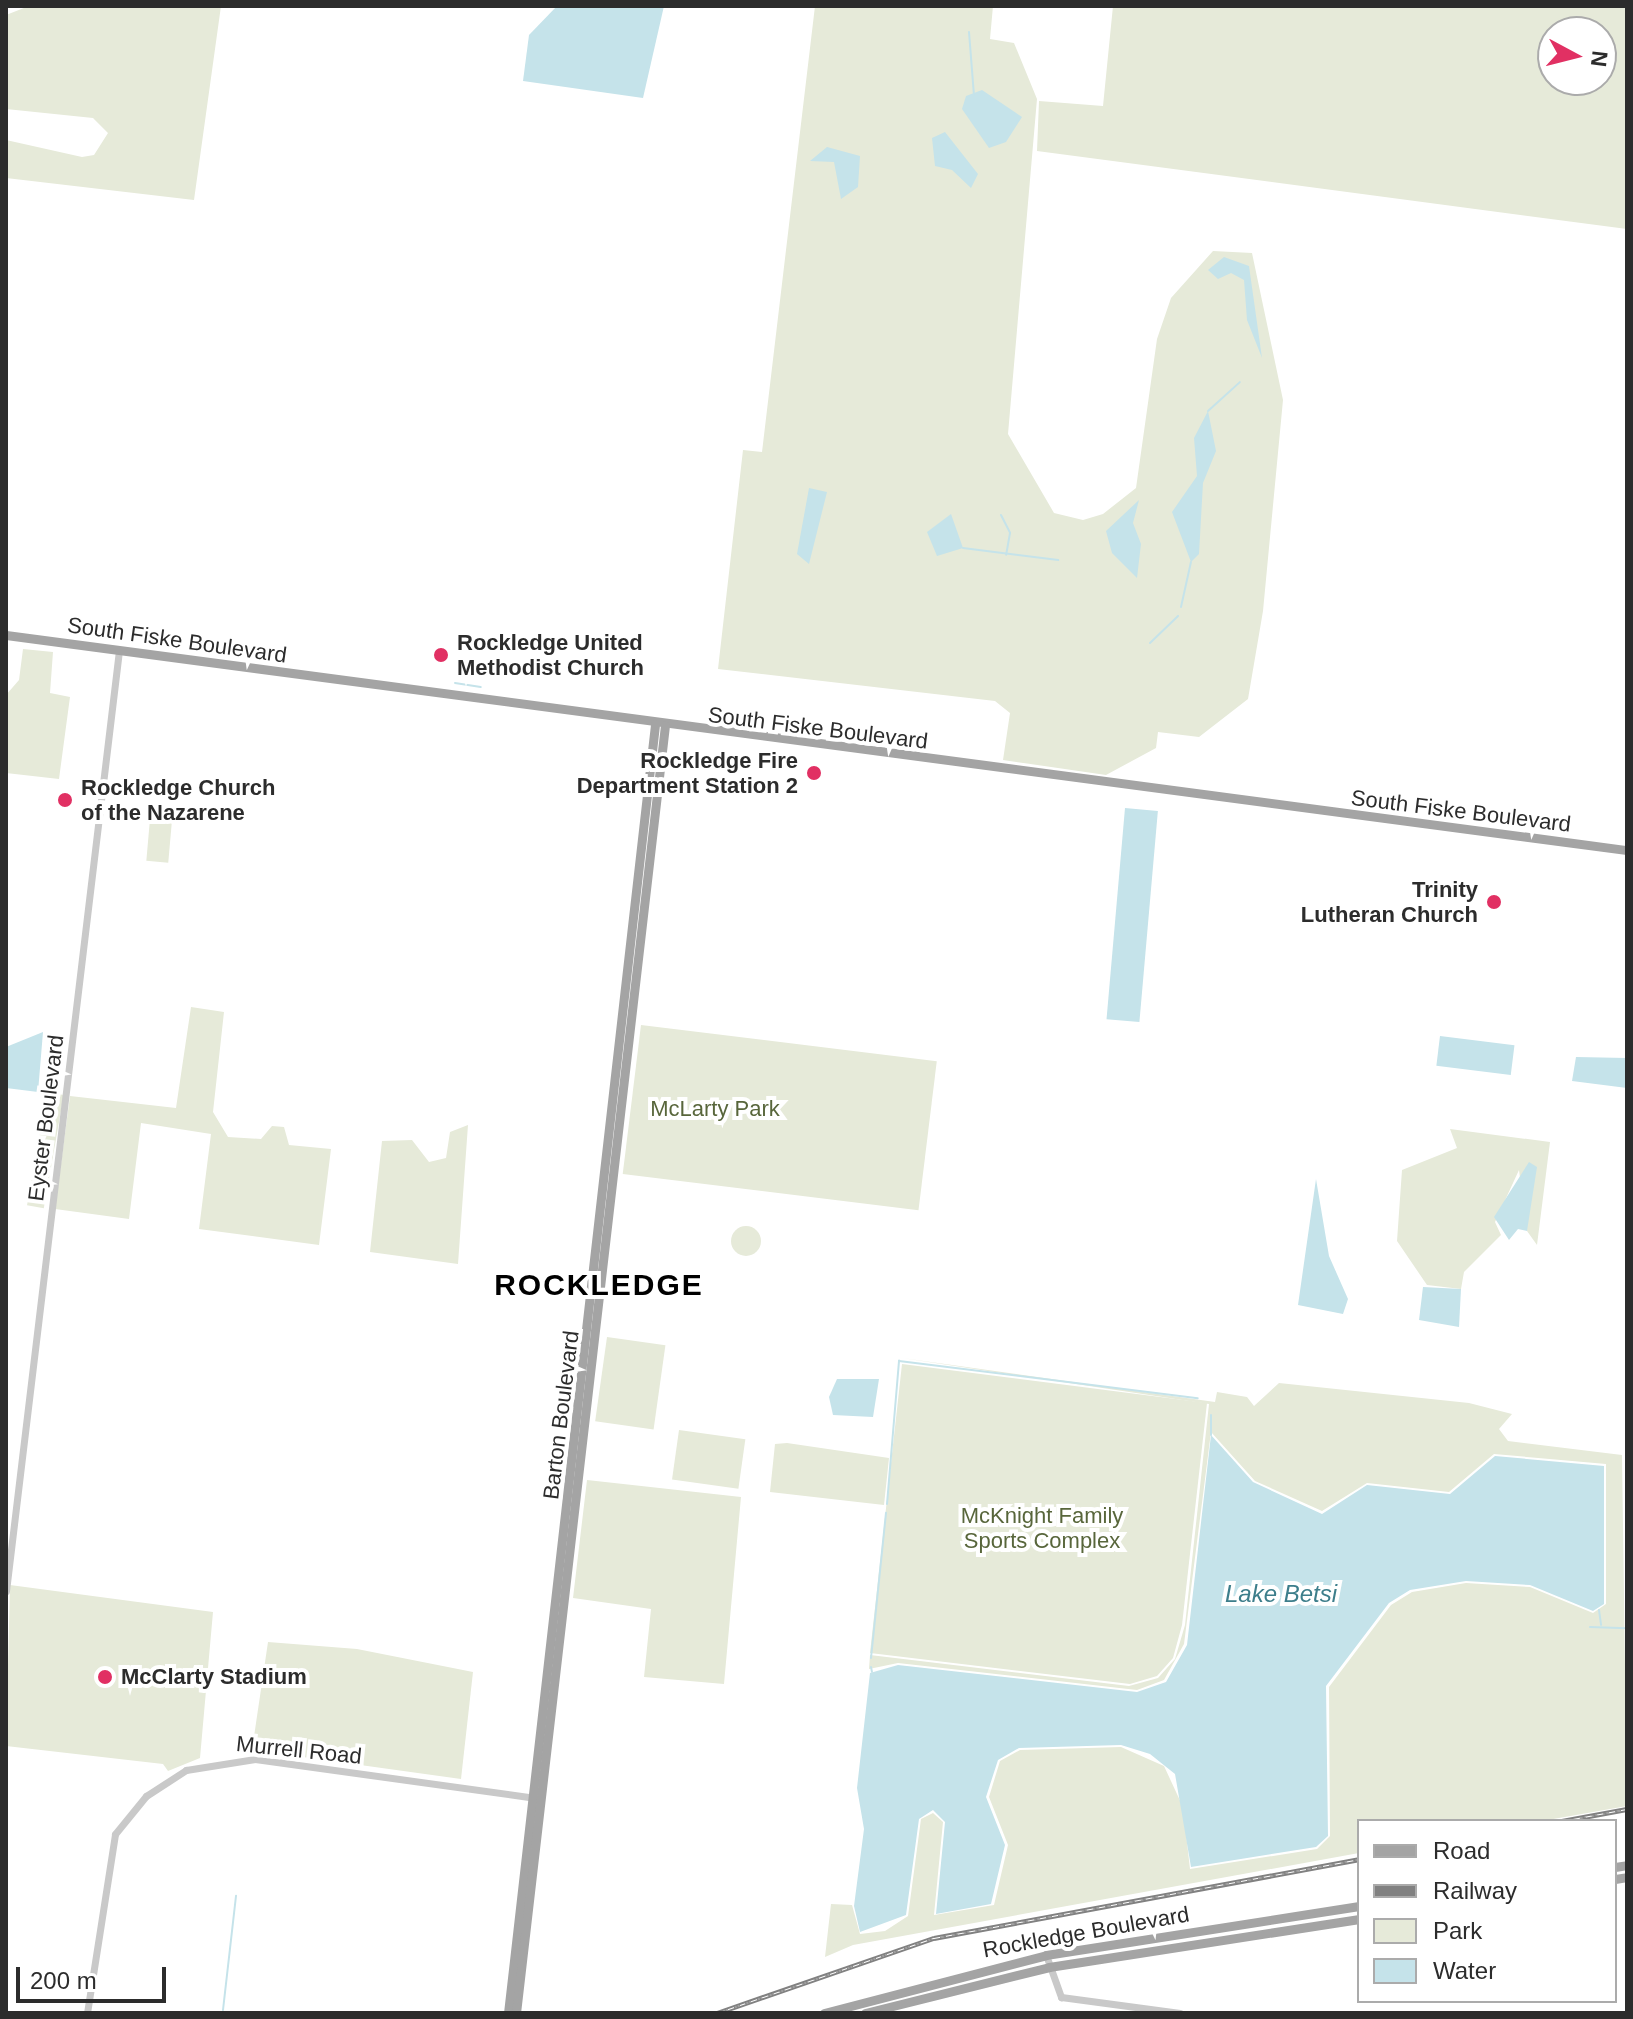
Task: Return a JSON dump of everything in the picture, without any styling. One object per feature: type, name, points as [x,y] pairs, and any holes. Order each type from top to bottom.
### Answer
[{"type":"main road","name":"South Fiske Boulevard","points":[[6,635],[660,725],[1627,850]]},
{"type":"main road","name":"Barton Boulevard","points":[[608,1213],[647,793],[660,725]]},
{"type":"main road","name":"Barton Boulevard","points":[[516,2013],[545,1699],[588,1374],[656,808],[660,725]]},
{"type":"main road","points":[[647,793],[656,808]]},
{"type":"main road","name":"Barton Boulevard","points":[[538,1798],[551,1730],[572,1559],[588,1374]]},
{"type":"main road","points":[[566,1526],[572,1559]]},
{"type":"main road","points":[[561,1571],[567,1590]]},
{"type":"main road","points":[[545,1699],[551,1730]]},
{"type":"main road","name":"Rockledge Boulevard","points":[[824,2013],[942,1978],[1046,1955],[1357,1906]]},
{"type":"main road","name":"Rockledge Boulevard","points":[[865,2013],[1049,1967],[1357,1919]]},
{"type":"main road","points":[[1205,1942],[1228,1926]]},
{"type":"main road","points":[[1181,1946],[1199,1930]]},
{"type":"main road","points":[[941,1992],[958,1974]]},
{"type":"main road","points":[[921,1997],[942,1978]]},
{"type":"main road","name":"Barton Boulevard","points":[[508,2013],[517,1980]]},
{"type":"street","name":"Eyster Boulevard","points":[[6,1591],[119,650]]},
{"type":"street","name":"Murrell Road","points":[[87,2013],[115,1834],[146,1796],[186,1770],[255,1759],[538,1798]]},
{"type":"street","points":[[1046,1955],[1053,1989],[1066,1999],[1180,2013]]},
{"type":"green space","points":[[29,6],[221,6],[194,200],[6,178],[6,140],[82,157],[94,155],[108,133],[93,118],[6,109],[6,15]]},
{"type":"green space","points":[[815,6],[993,6],[990,39],[1014,43],[1037,99],[1008,434],[1054,513],[1083,520],[1103,514],[1136,488],[1157,339],[1171,298],[1213,251],[1252,253],[1283,400],[1263,611],[1248,699],[1199,737],[1158,732],[1156,748],[1106,775],[1003,760],[1010,713],[995,701],[718,669],[743,450],[762,452]]},
{"type":"green space","points":[[1113,6],[1627,6],[1627,229],[1037,151],[1039,101],[1103,106]]},
{"type":"green space","points":[[23,649],[53,652],[50,693],[70,697],[59,779],[6,773],[6,695],[19,680]]},
{"type":"green space","points":[[150,819],[172,821],[168,863],[146,861]]},
{"type":"green space","points":[[191,1007],[224,1012],[213,1112],[228,1137],[261,1139],[272,1126],[284,1127],[289,1145],[331,1149],[319,1245],[199,1229],[211,1134],[141,1123],[129,1219],[55,1209],[70,1096],[176,1108]]},
{"type":"green space","name":"McLarty Park","points":[[641,1025],[937,1061],[918,1210],[623,1174]]},
{"type":"green space","points":[[47,1092],[64,1095],[44,1208],[27,1205]]},
{"type":"green space","points":[[468,1125],[458,1264],[370,1252],[382,1141],[412,1140],[429,1162],[446,1158],[450,1132]]},
{"type":"green space","points":[[1450,1129],[1550,1142],[1537,1245],[1527,1231],[1519,1170],[1495,1222],[1501,1235],[1464,1272],[1461,1289],[1427,1285],[1397,1241],[1402,1170],[1457,1148]]},
{"type":"green space","points":[[746,1226],[756,1231],[761,1241],[756,1251],[746,1256],[736,1251],[731,1241],[736,1231]]},
{"type":"green space","points":[[607,1337],[665,1345],[654,1429],[595,1421]]},
{"type":"green space","points":[[902,1358],[1215,1402],[1217,1392],[1247,1397],[1254,1406],[1279,1383],[1469,1403],[1512,1414],[1499,1429],[1508,1441],[1622,1455],[1627,1806],[1553,1819],[1357,1819],[1357,1853],[853,1945],[825,1957],[831,1904],[852,1905],[860,1934],[885,1931],[908,1916],[921,1819],[933,1813],[943,1822],[934,1915],[994,1905],[1008,1845],[989,1797],[1000,1761],[1020,1750],[1121,1747],[1164,1766],[1183,1807],[1190,1869],[1317,1849],[1330,1836],[1329,1687],[1391,1605],[1412,1592],[1466,1583],[1530,1587],[1593,1613],[1606,1604],[1606,1464],[1494,1454],[1449,1492],[1367,1483],[1322,1511],[1255,1481],[1211,1432],[1184,1644],[1164,1680],[1137,1690],[898,1663],[869,1669],[870,1655],[1129,1686],[1158,1678],[1175,1659],[1185,1625],[1209,1404]]},
{"type":"green space","name":"McKnight Family Sports Complex","points":[[902,1364],[1207,1403],[1182,1625],[1173,1658],[1157,1676],[1130,1684],[870,1653]]},
{"type":"green space","points":[[679,1430],[745,1439],[738,1489],[672,1480]]},
{"type":"green space","points":[[787,1443],[889,1458],[884,1505],[770,1492],[775,1444]]},
{"type":"green space","points":[[587,1480],[741,1497],[724,1684],[644,1677],[651,1609],[573,1598]]},
{"type":"green space","name":"McClarty Stadium","points":[[10,1585],[213,1612],[200,1758],[168,1771],[163,1764],[6,1746]]},
{"type":"green space","points":[[268,1642],[357,1649],[473,1672],[461,1779],[252,1750]]},
{"type":"water","points":[[557,6],[664,6],[643,98],[523,81],[529,35]]},
{"type":"water","points":[[982,90],[1022,117],[1006,142],[989,148],[962,109],[966,96]]},
{"type":"water","points":[[945,132],[978,174],[971,188],[952,170],[935,166],[932,138]]},
{"type":"water","points":[[827,147],[860,156],[858,187],[841,199],[834,162],[810,161]]},
{"type":"water","points":[[1224,257],[1249,266],[1262,358],[1247,320],[1244,280],[1231,273],[1218,279],[1208,270]]},
{"type":"water","points":[[1208,411],[1216,451],[1203,483],[1199,554],[1191,562],[1172,512],[1197,476],[1194,438]]},
{"type":"water","points":[[809,488],[827,492],[809,564],[797,554]]},
{"type":"water","points":[[1139,500],[1133,523],[1141,544],[1137,578],[1112,553],[1106,531]]},
{"type":"water","points":[[951,514],[963,548],[937,556],[927,532]]},
{"type":"water","points":[[1125,808],[1158,811],[1139,1022],[1107,1019]]},
{"type":"water","points":[[43,1032],[38,1092],[6,1088],[6,1047]]},
{"type":"water","points":[[1440,1036],[1514,1045],[1511,1075],[1436,1066]]},
{"type":"water","points":[[1576,1057],[1627,1058],[1627,1088],[1572,1081]]},
{"type":"water","points":[[1529,1162],[1537,1167],[1527,1231],[1518,1229],[1509,1240],[1494,1217]]},
{"type":"water","points":[[1316,1179],[1329,1256],[1348,1299],[1343,1314],[1298,1305]]},
{"type":"water","points":[[1423,1287],[1461,1289],[1459,1327],[1419,1320]]},
{"type":"water","points":[[837,1379],[879,1379],[873,1417],[833,1415],[829,1397]]},
{"type":"water","name":"Lake Betsi","points":[[1211,1435],[1253,1482],[1322,1514],[1367,1485],[1450,1494],[1495,1456],[1604,1466],[1604,1604],[1593,1611],[1530,1585],[1466,1581],[1410,1590],[1389,1603],[1326,1686],[1328,1836],[1316,1847],[1191,1867],[1175,1774],[1150,1754],[1121,1745],[1019,1748],[998,1760],[986,1797],[1005,1845],[991,1904],[936,1914],[945,1822],[933,1810],[919,1819],[906,1915],[860,1932],[854,1906],[864,1829],[857,1788],[870,1673],[898,1665],[1137,1692],[1166,1682],[1187,1645]]},
{"type":"waterway","points":[[969,32],[974,95]]},
{"type":"waterway","points":[[1208,411],[1240,382]]},
{"type":"waterway","points":[[1001,515],[1010,533],[1006,555]]},
{"type":"waterway","points":[[963,548],[1058,560]]},
{"type":"waterway","points":[[1181,607],[1191,562]]},
{"type":"waterway","points":[[1150,643],[1178,616]]},
{"type":"waterway","points":[[455,683],[481,687]]},
{"type":"waterway","points":[[887,1504],[899,1361],[1198,1398]]},
{"type":"waterway","points":[[1211,1415],[1211,1435]]},
{"type":"waterway","points":[[871,1658],[886,1513]]},
{"type":"waterway","points":[[1599,1610],[1601,1625]]},
{"type":"waterway","points":[[1590,1627],[1627,1628]]},
{"type":"waterway","points":[[871,1667],[872,1672]]},
{"type":"waterway","points":[[223,2010],[236,1896]]},
{"type":"railway","points":[[1573,1819],[1627,1809]]},
{"type":"railway","points":[[717,2013],[934,1938],[1357,1859]]},
{"type":"place","name":"Rockledge United Methodist Church","points":[[441,655]]},
{"type":"place","name":"Rockledge Fire Department Station 2","points":[[814,773]]},
{"type":"place","name":"Rockledge Church of the Nazarene","points":[[65,800]]},
{"type":"place","name":"Trinity Lutheran Church","points":[[1494,902]]},
{"type":"place","name":"McClarty Stadium","points":[[105,1677]]},
{"type":"district","name":"ROCKLEDGE","points":[[599,1285]]}]
